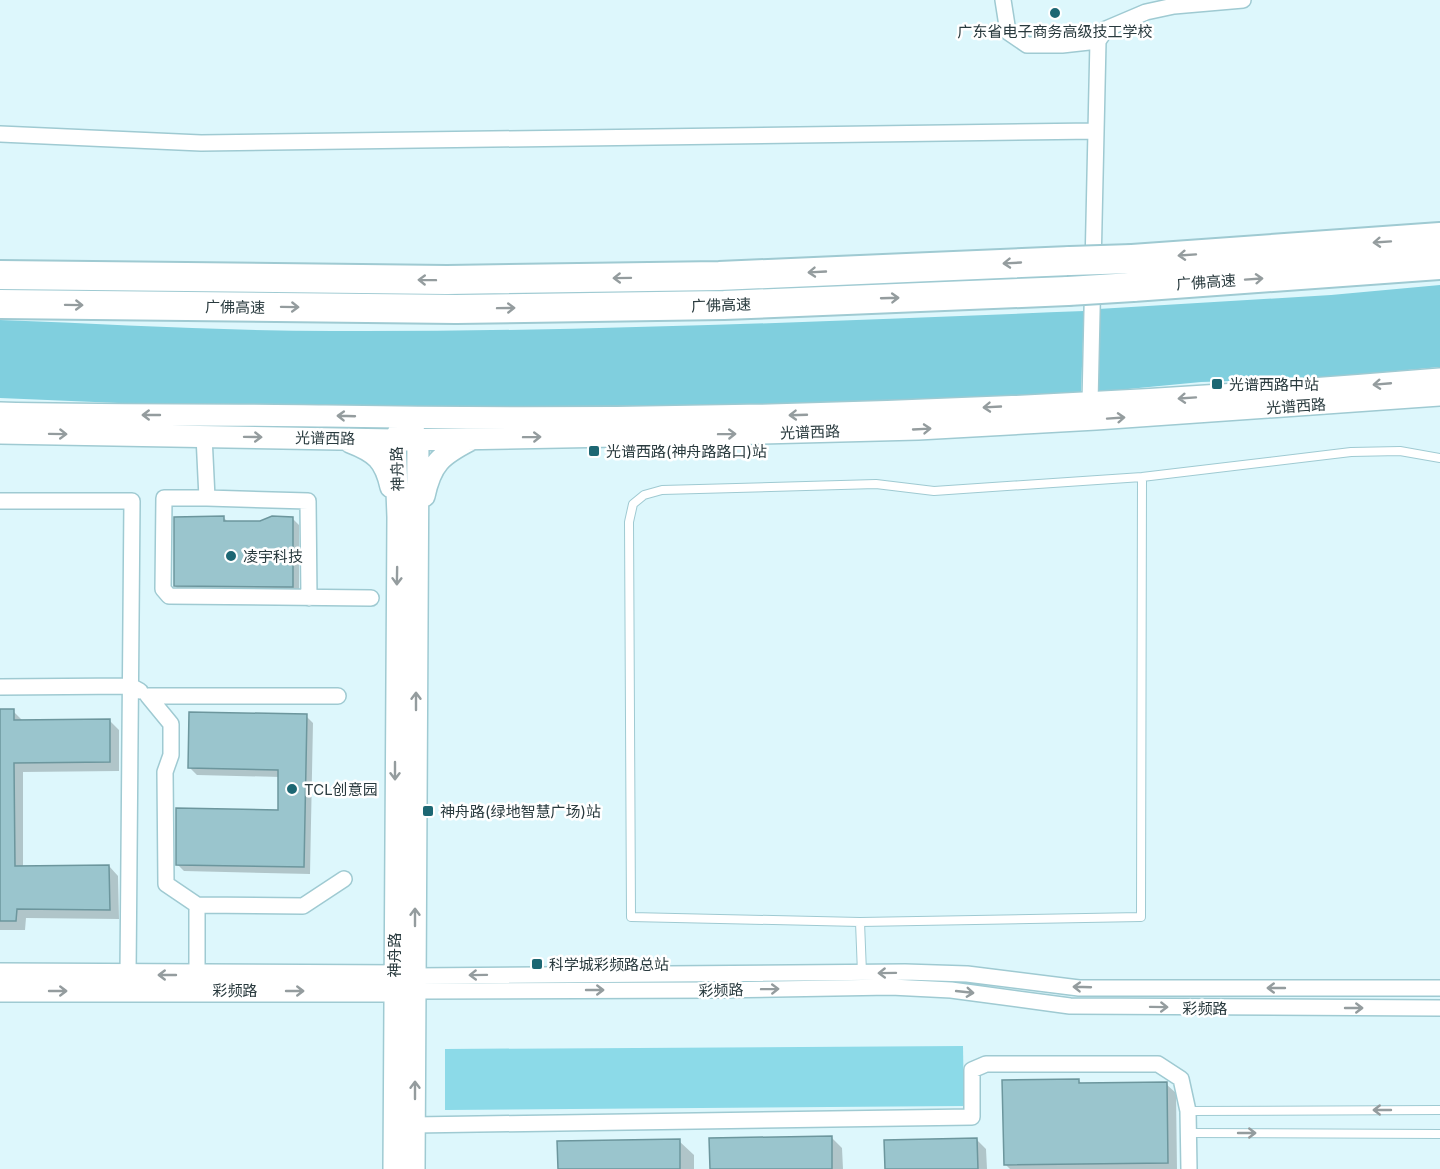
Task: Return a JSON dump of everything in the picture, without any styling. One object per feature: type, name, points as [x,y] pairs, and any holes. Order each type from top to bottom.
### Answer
[{"type":"highway","name":"广佛高速","points":[[9,275],[470,280],[719,276],[1132,259],[1440,237]]},
{"type":"highway","name":"广佛高速","points":[[8,304],[479,309],[724,305],[1068,291],[1440,266]]},
{"type":"main road","name":"光谱西路","points":[[0,413],[405,418],[791,415],[1090,403],[1268,393],[1440,379]]},
{"type":"main road","name":"光谱西路","points":[[0,433],[395,440],[918,429],[1107,419],[1440,396]]},
{"type":"main road","name":"神舟路","points":[[394,1169],[394,984],[407,521],[418,439],[405,418]]},
{"type":"main road","name":"神舟路","points":[[405,418],[395,440],[407,521],[415,983],[414,1169]]},
{"type":"main road","points":[[407,521],[432,470],[449,450],[473,438]]},
{"type":"main road","points":[[341,439],[381,459],[407,521]]},
{"type":"main road","name":"彩频路","points":[[0,974],[197,975],[394,984]]},
{"type":"main road","name":"彩频路","points":[[0,991],[415,983]]},
{"type":"street","points":[[1002,0],[1008,32],[1027,45],[1062,45],[1098,41]]},
{"type":"street","points":[[1090,403],[1098,41],[1106,29],[1146,12],[1174,6],[1242,0]]},
{"type":"street","points":[[0,134],[201,143],[1096,131]]},
{"type":"street","points":[[204,436],[207,498]]},
{"type":"street","points":[[309,598],[308,501],[164,498],[163,589],[170,596],[309,598],[371,598]]},
{"type":"street","points":[[0,501],[132,501],[128,975]]},
{"type":"street","points":[[0,687],[131,686],[148,696],[171,724],[171,755],[165,772],[166,884],[197,904],[303,906],[344,879]]},
{"type":"street","points":[[148,696],[338,696]]},
{"type":"street","points":[[197,904],[197,975]]},
{"type":"street","name":"彩频路","points":[[415,983],[862,973],[967,974],[1079,988],[1440,988]]},
{"type":"street","name":"彩频路","points":[[415,983],[712,990],[891,987],[951,990],[1070,1006],[1440,1008]]},
{"type":"street","points":[[414,1125],[972,1117],[972,1070],[986,1064],[1158,1064],[1181,1079],[1188,1111],[1189,1169]]},
{"type":"lane","points":[[1142,477],[1141,917],[860,922],[632,917],[628,522],[633,504],[644,495],[662,490],[876,484],[934,491],[1142,477],[1351,452],[1400,451],[1440,458]]},
{"type":"lane","points":[[860,922],[862,973]]},
{"type":"lane","points":[[1188,1111],[1440,1110]]},
{"type":"lane","points":[[1188,1133],[1440,1134]]},
{"type":"shaded area","points":[[1440,285],[1440,367],[1321,378],[1201,382],[1097,392],[1098,309],[1331,295]]},
{"type":"shaded area","points":[[1084,311],[1081,393],[887,403],[573,408],[347,405],[189,406],[0,398],[0,320],[249,330],[426,331],[708,325]]},
{"type":"shaded area","points":[[963,1046],[964,1106],[445,1110],[445,1049]]},
{"type":"building","name":"凌宇科技","points":[[224,516],[224,521],[260,521],[272,516],[293,517],[293,587],[174,586],[174,517]]},
{"type":"building","points":[[0,709],[14,709],[14,720],[110,719],[110,762],[14,763],[15,866],[109,865],[110,910],[17,909],[16,921],[0,921]]},
{"type":"building","name":"TCL创意园","points":[[189,712],[307,714],[304,867],[176,865],[176,808],[278,810],[278,770],[188,768]]},
{"type":"building","points":[[1079,1079],[1079,1083],[1167,1082],[1168,1163],[1004,1165],[1002,1080]]},
{"type":"building","points":[[832,1136],[832,1169],[710,1169],[709,1138]]},
{"type":"building","points":[[977,1138],[978,1169],[885,1169],[884,1140]]},
{"type":"building","points":[[680,1139],[680,1169],[558,1169],[557,1141]]},
{"type":"place","name":"广东省电子商务高级技工学校","points":[[1055,13]]},
{"type":"place","name":"光谱西路中站","points":[[1217,384]]},
{"type":"place","name":"光谱西路(神舟路路口)站","points":[[594,451]]},
{"type":"place","name":"凌宇科技","points":[[231,556]]},
{"type":"place","name":"TCL创意园","points":[[292,789]]},
{"type":"place","name":"神舟路(绿地智慧广场)站","points":[[428,811]]},
{"type":"place","name":"科学城彩频路总站","points":[[537,964]]}]
